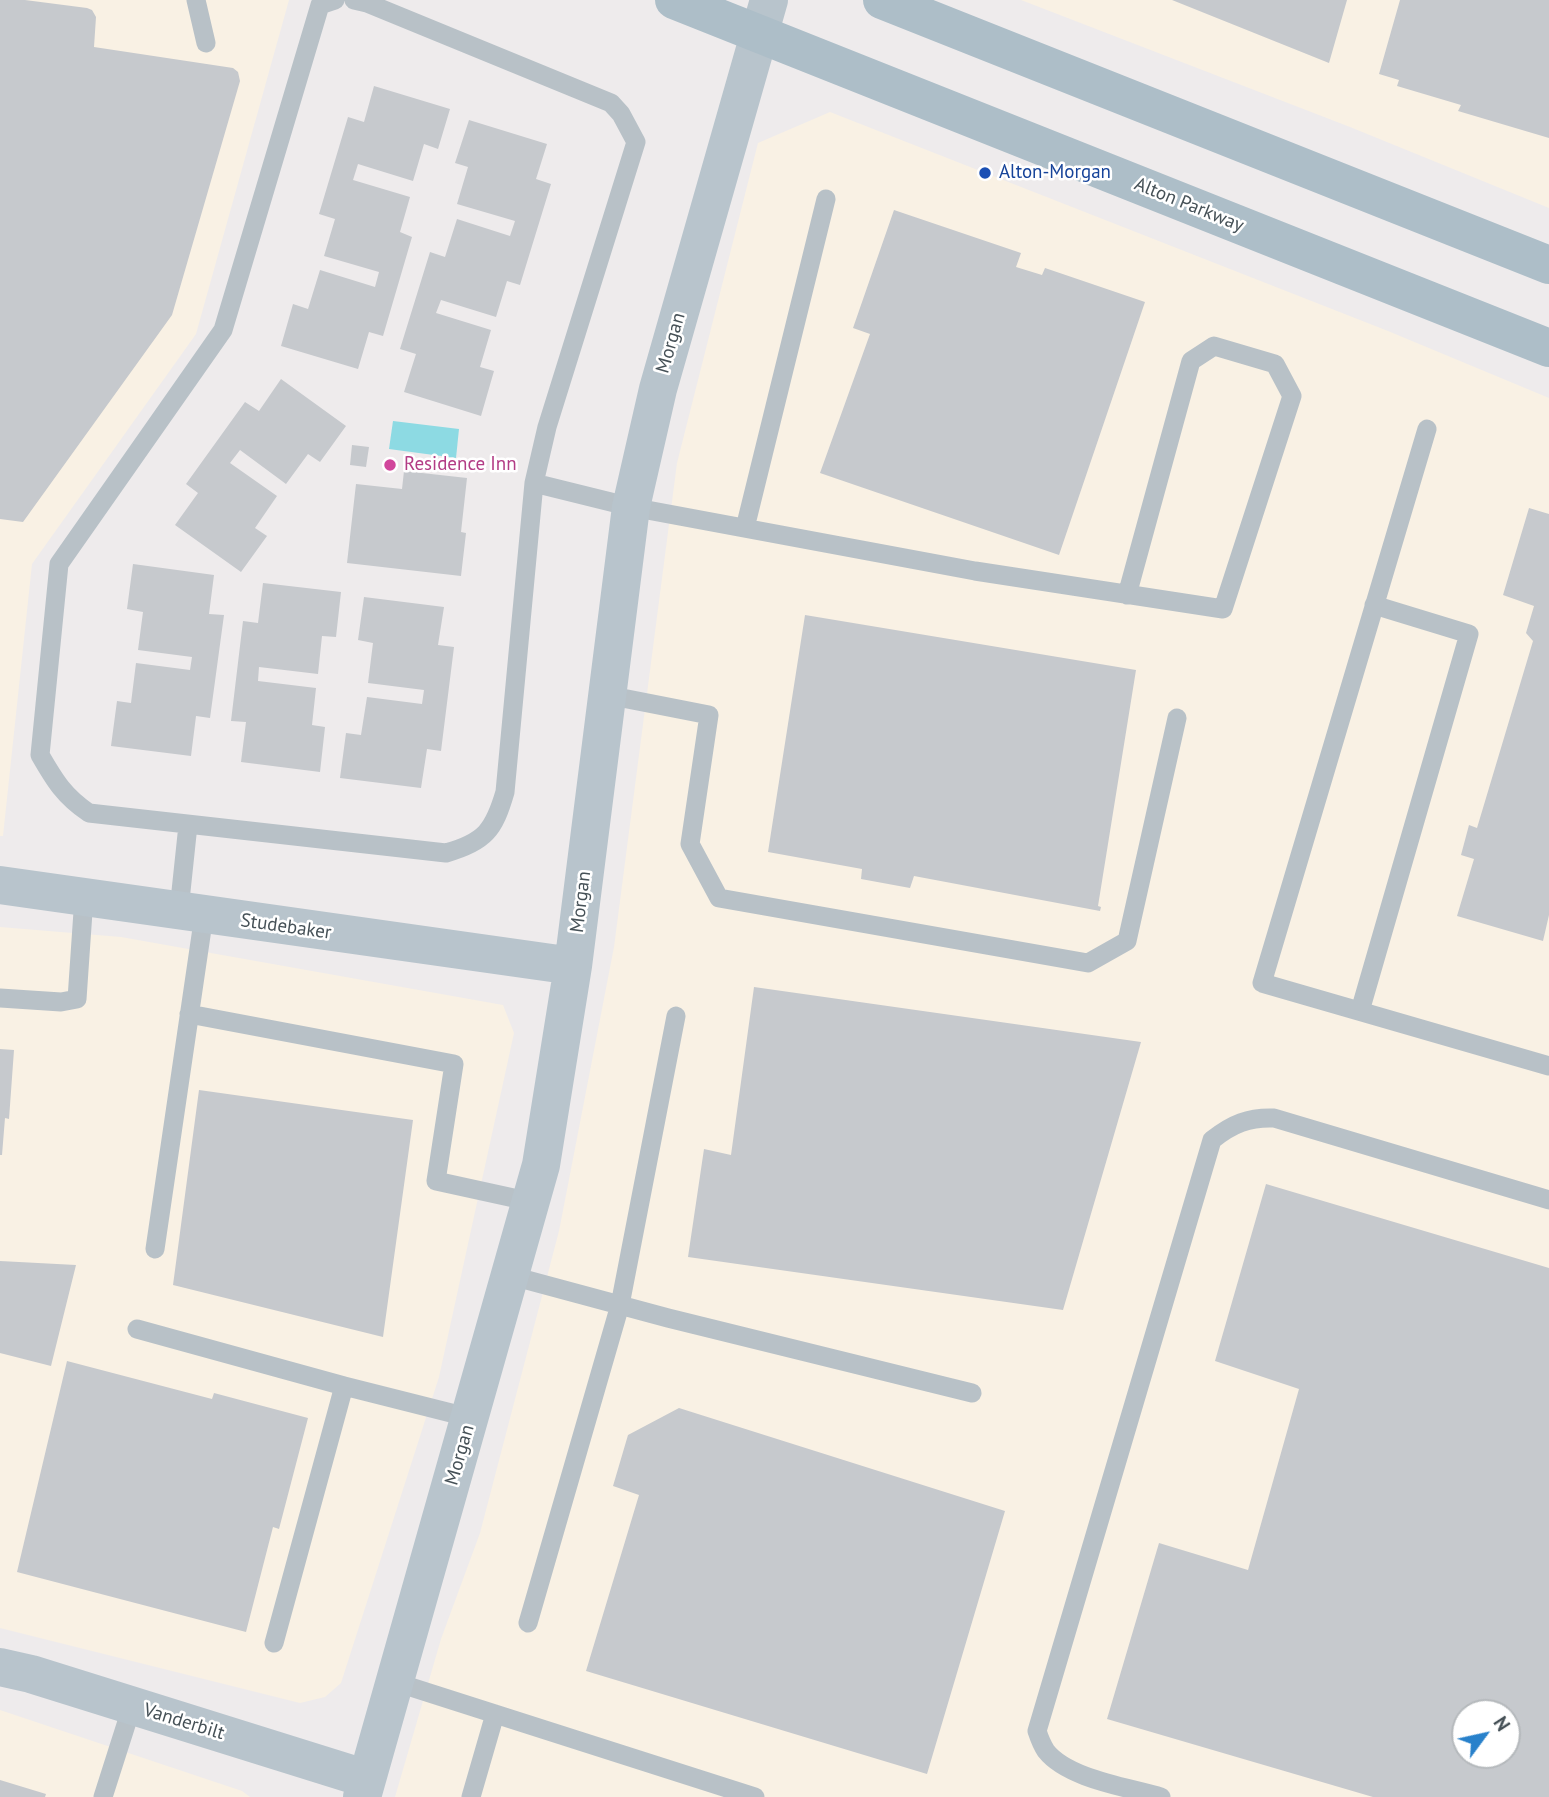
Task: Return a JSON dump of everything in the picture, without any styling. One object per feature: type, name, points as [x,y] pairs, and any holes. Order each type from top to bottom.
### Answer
[{"type":"main road","name":"Alton Parkway","points":[[674,0],[764,17],[1546,349]]},
{"type":"main road","points":[[882,0],[1549,265]]},
{"type":"street","name":"Morgan","points":[[364,1788],[512,1276],[541,1165],[573,966],[631,507],[658,388],[764,17]]},
{"type":"street","name":"Studebaker","points":[[0,885],[573,966]]},
{"type":"street","name":"Vanderbilt","points":[[0,1667],[132,1706],[364,1788]]},
{"type":"lane","points":[[196,0],[206,43]]},
{"type":"lane","points":[[335,0],[320,5],[223,330],[60,564],[40,755],[70,799],[89,813],[446,853],[472,846],[491,828],[505,792],[534,483],[547,427],[636,142],[621,114],[611,103],[354,0]]},
{"type":"lane","points":[[745,528],[826,199]]},
{"type":"lane","points":[[534,483],[631,507],[745,528],[975,570],[1127,595],[1223,609],[1292,396],[1275,364],[1214,346],[1191,361],[1127,595]]},
{"type":"lane","points":[[1427,429],[1262,983],[1549,1066]]},
{"type":"lane","points":[[1360,1012],[1469,634],[1374,605]]},
{"type":"lane","points":[[607,695],[709,715],[690,844],[719,898],[1088,964],[1126,941],[1177,718]]},
{"type":"lane","points":[[155,1249],[189,1014],[191,913],[188,825]]},
{"type":"lane","points":[[0,998],[61,1002],[77,999],[83,897]]},
{"type":"lane","points":[[189,1014],[454,1064],[436,1181],[531,1202]]},
{"type":"lane","points":[[528,1623],[620,1305],[676,1016]]},
{"type":"lane","points":[[1161,1797],[1074,1772],[1045,1750],[1037,1731],[1212,1140],[1238,1123],[1274,1118],[1549,1200]]},
{"type":"lane","points":[[512,1276],[972,1393]]},
{"type":"lane","points":[[137,1329],[471,1418]]},
{"type":"lane","points":[[274,1643],[344,1385]]},
{"type":"lane","points":[[395,1682],[755,1797]]},
{"type":"lane","points":[[103,1797],[132,1706]]},
{"type":"lane","points":[[471,1797],[495,1714]]},
{"type":"shaded area","points":[[0,0],[289,0],[196,334],[32,564],[3,836],[0,836]]},
{"type":"shaded area","points":[[1021,0],[1549,0],[1549,208],[1350,127]]},
{"type":"shaded area","points":[[830,112],[1388,331],[1549,398],[1549,1797],[395,1797],[441,1639],[480,1533],[559,1231],[614,947],[677,463],[758,143]]},
{"type":"shaded area","points":[[0,927],[121,937],[503,1005],[514,1033],[439,1377],[341,1683],[325,1697],[300,1703],[0,1628]]},
{"type":"shaded area","points":[[0,1710],[242,1791],[250,1797],[0,1797]]},
{"type":"water","points":[[393,421],[459,429],[456,458],[389,449]]},
{"type":"building","points":[[0,0],[25,0],[87,8],[92,10],[96,17],[94,47],[233,68],[238,72],[240,81],[172,315],[23,522],[0,519]]},
{"type":"building","points":[[1172,0],[1347,0],[1329,63]]},
{"type":"building","points":[[1400,0],[1549,0],[1549,138],[1458,111],[1461,105],[1397,86],[1399,80],[1379,74]]},
{"type":"building","points":[[374,86],[450,109],[438,149],[424,144],[413,181],[358,164],[353,180],[410,197],[400,232],[412,237],[383,336],[369,332],[358,369],[281,346],[293,304],[308,309],[320,270],[375,287],[379,272],[324,256],[335,219],[319,214],[348,117],[364,122]]},
{"type":"building","points":[[469,120],[547,144],[536,179],[551,184],[520,285],[507,281],[496,317],[441,300],[436,313],[491,330],[480,367],[494,371],[481,416],[404,392],[416,354],[400,349],[430,252],[445,257],[457,219],[510,236],[515,221],[457,204],[468,167],[455,163]]},
{"type":"building","points":[[894,210],[1021,253],[1016,267],[1042,275],[1045,268],[1145,302],[1059,555],[820,473],[870,334],[853,328]]},
{"type":"building","points":[[281,379],[346,426],[320,462],[308,454],[286,484],[240,450],[230,463],[277,496],[255,528],[267,536],[241,572],[175,525],[198,493],[186,484],[245,402],[259,411]]},
{"type":"building","points":[[352,445],[369,447],[366,467],[350,465]]},
{"type":"building","points":[[404,471],[467,478],[461,532],[466,533],[461,576],[347,563],[356,484],[402,489]]},
{"type":"building","points":[[1529,508],[1549,514],[1549,915],[1543,941],[1457,916],[1474,859],[1461,855],[1469,825],[1477,828],[1533,641],[1526,633],[1534,606],[1503,595]]},
{"type":"building","points":[[133,564],[214,575],[209,614],[224,615],[210,718],[196,716],[191,756],[111,746],[117,701],[131,703],[136,663],[190,670],[192,657],[138,650],[143,612],[127,609]]},
{"type":"building","points":[[263,583],[341,592],[336,637],[322,636],[318,674],[259,667],[258,681],[316,688],[312,725],[325,727],[320,772],[241,762],[246,722],[231,721],[243,621],[258,623]]},
{"type":"building","points":[[364,597],[444,607],[438,645],[454,647],[441,751],[427,749],[421,788],[340,778],[346,733],[361,735],[367,697],[422,704],[424,690],[368,683],[373,643],[358,640]]},
{"type":"building","points":[[805,615],[1136,670],[1098,906],[1101,907],[1100,911],[914,876],[910,888],[861,879],[862,869],[768,852]]},
{"type":"building","points":[[754,987],[1141,1042],[1063,1310],[688,1257],[704,1149],[731,1155]]},
{"type":"building","points":[[0,1049],[14,1050],[9,1119],[5,1118],[2,1155],[0,1155]]},
{"type":"building","points":[[199,1090],[413,1120],[383,1337],[173,1285]]},
{"type":"building","points":[[1266,1184],[1549,1268],[1549,1797],[1373,1797],[1107,1719],[1159,1543],[1248,1570],[1299,1389],[1215,1361]]},
{"type":"building","points":[[0,1261],[76,1265],[51,1366],[0,1353]]},
{"type":"building","points":[[67,1361],[212,1399],[214,1393],[308,1418],[279,1529],[273,1527],[246,1632],[17,1572]]},
{"type":"building","points":[[679,1408],[1005,1511],[927,1774],[586,1671],[639,1495],[613,1486],[628,1435]]},
{"type":"building","points":[[0,1780],[46,1794],[45,1797],[0,1797]]},
{"type":"place","name":"Alton-Morgan","points":[[985,173]]},
{"type":"place","name":"Residence Inn","points":[[390,465]]}]
